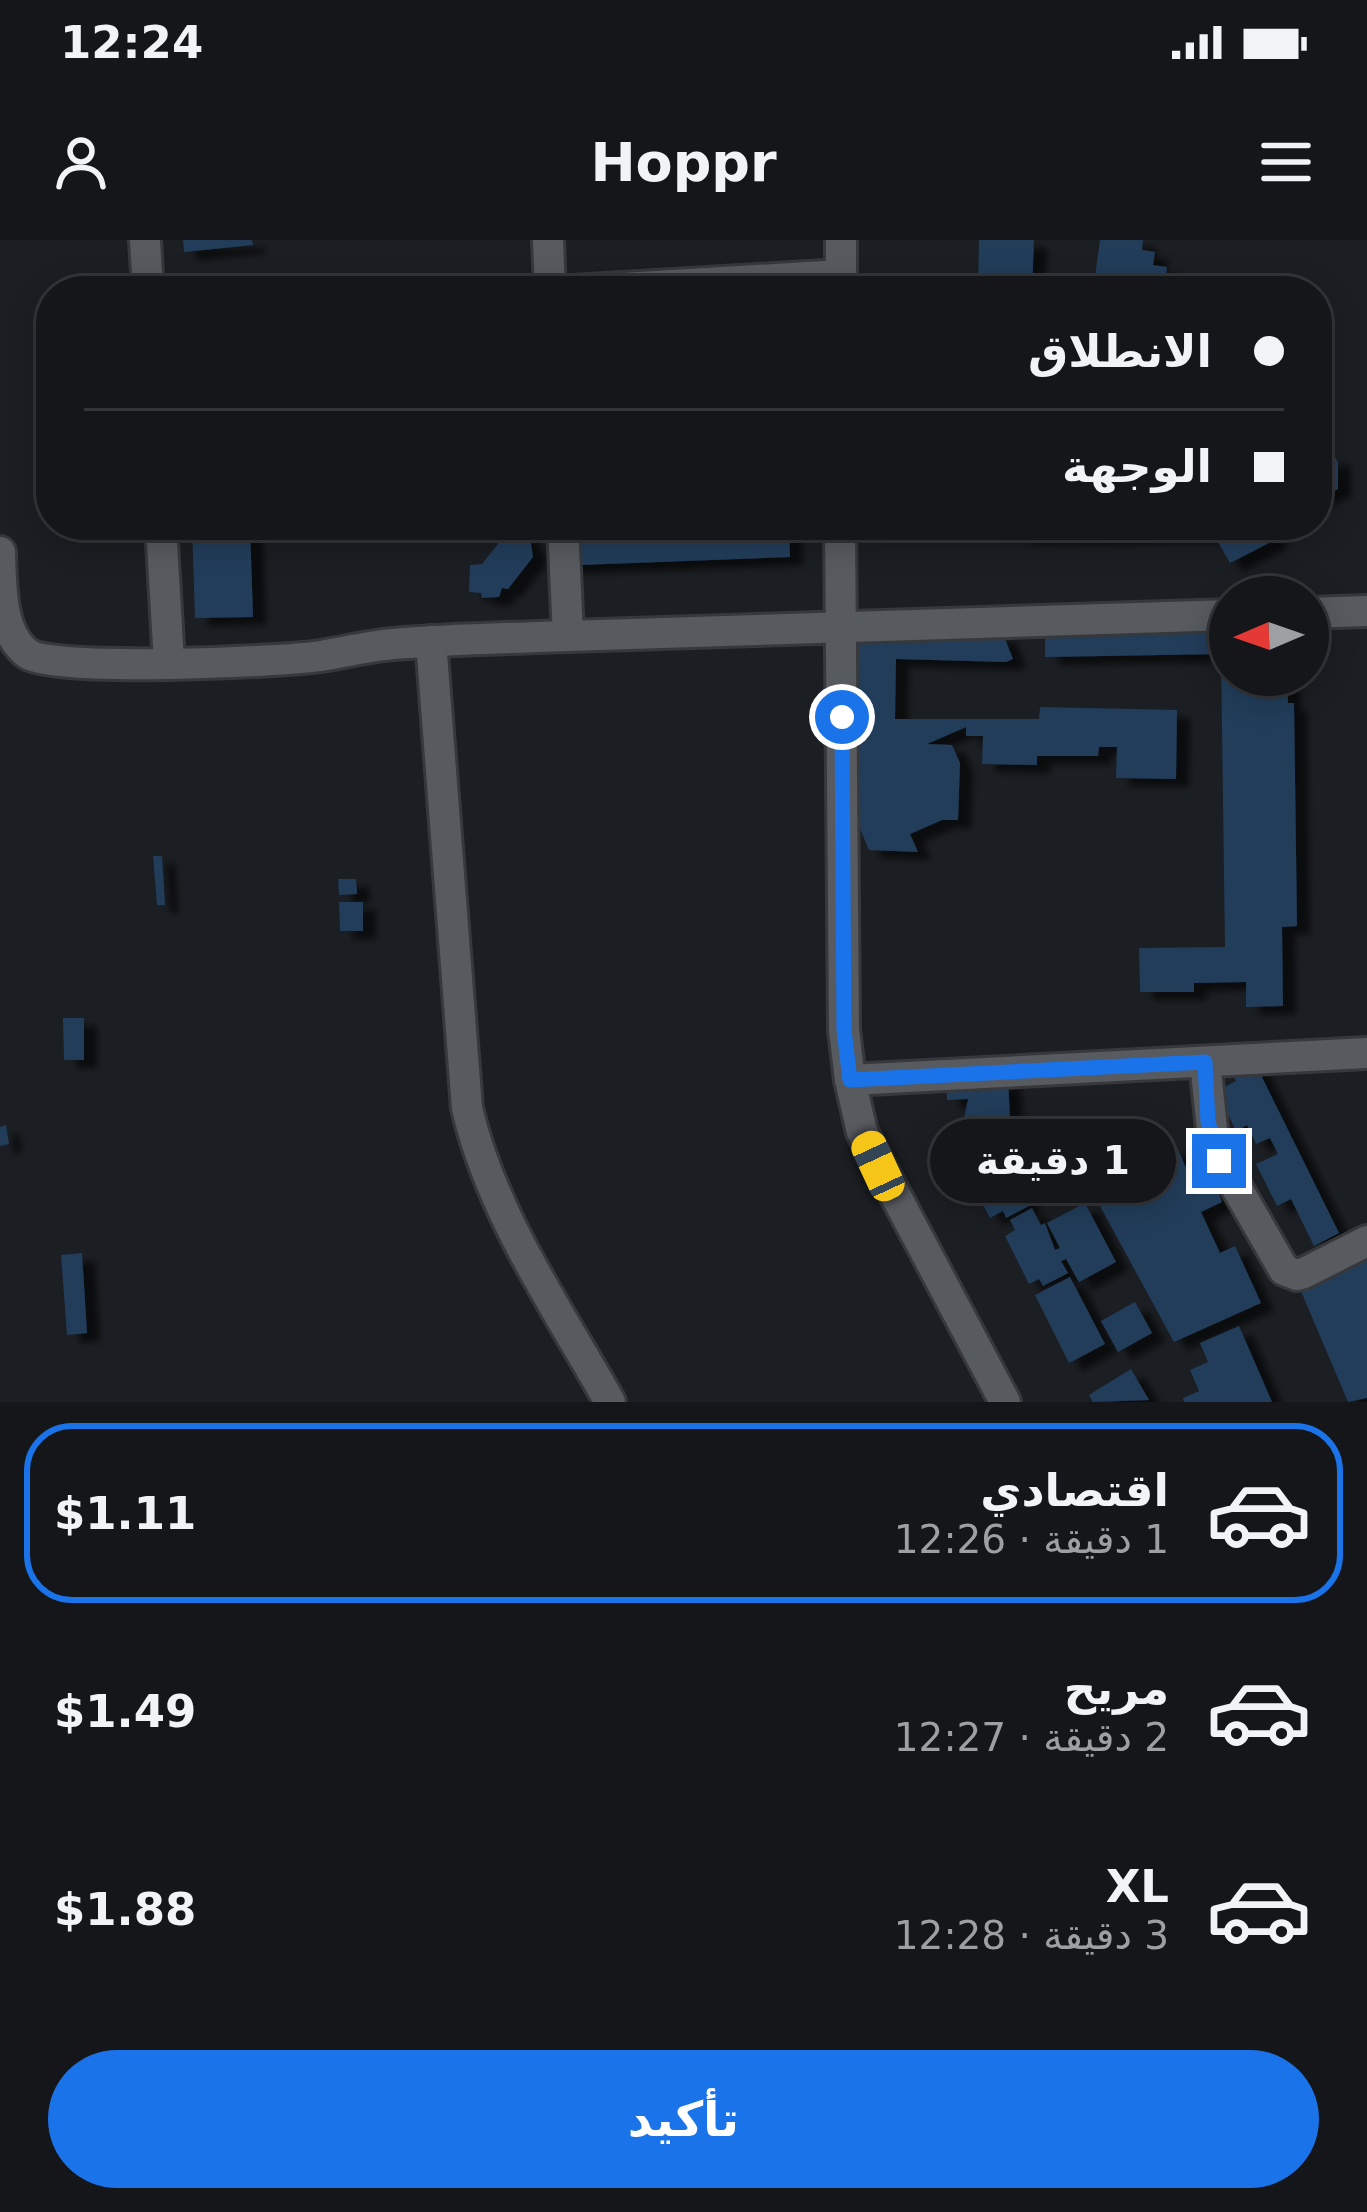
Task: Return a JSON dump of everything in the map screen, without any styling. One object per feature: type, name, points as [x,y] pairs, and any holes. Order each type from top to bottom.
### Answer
[{"type":"street","points":[[145,240],[147,276]]},
{"type":"street","points":[[548,240],[549,276]]},
{"type":"street","points":[[841,240],[841,276]]},
{"type":"street","points":[[162,540],[170,663]]},
{"type":"street","points":[[564,540],[568,636]]},
{"type":"street","points":[[840,540],[844,1030],[850,1080],[862,1132],[878,1166],[1005,1402]]},
{"type":"street","points":[[0,552],[6,621],[14,641],[25,652],[50,661],[288,659],[431,641],[1209,616]]},
{"type":"street","points":[[1329,612],[1367,611]]},
{"type":"street","points":[[431,641],[462,1046],[474,1139],[523,1248],[610,1402]]},
{"type":"street","points":[[850,1080],[1367,1054]]},
{"type":"street","points":[[1205,1062],[1214,1148],[1284,1270],[1297,1275],[1310,1271],[1367,1240]]},
{"type":"building","points":[[183,240],[252,240],[253,245],[184,252]]},
{"type":"building","points":[[979,240],[1034,240],[1033,276],[978,276]]},
{"type":"building","points":[[1100,240],[1143,240],[1142,250],[1155,252],[1153,265],[1167,267],[1166,276],[1095,276]]},
{"type":"building","points":[[1332,456],[1338,463],[1338,489],[1332,492]]},
{"type":"building","points":[[192,540],[250,540],[253,617],[195,618]]},
{"type":"building","points":[[498,540],[526,540],[533,557],[499,597],[482,598],[481,593],[469,592],[470,565],[482,564]]},
{"type":"building","points":[[553,540],[789,540],[790,557],[554,566]]},
{"type":"building","points":[[1217,540],[1273,540],[1273,541],[1230,563]]},
{"type":"building","points":[[1209,612],[1209,654],[1045,657],[1045,614]]},
{"type":"building","points":[[1003,634],[1013,659],[1006,662],[896,659],[895,719],[1039,719],[1040,707],[1177,710],[1176,779],[1116,778],[1117,747],[1099,747],[1098,756],[1037,756],[1037,765],[982,764],[983,736],[966,736],[966,727],[927,744],[952,745],[960,763],[958,820],[942,820],[910,834],[918,852],[869,850],[850,805],[838,639]]},
{"type":"building","points":[[1222,696],[1288,696],[1288,703],[1294,703],[1297,926],[1282,927],[1283,1006],[1246,1007],[1246,982],[1194,983],[1194,992],[1140,992],[1139,948],[1225,947]]},
{"type":"building","points":[[153,856],[162,856],[165,905],[157,905]]},
{"type":"building","points":[[338,879],[356,879],[357,894],[339,895]]},
{"type":"building","points":[[339,902],[363,902],[363,931],[340,931]]},
{"type":"building","points":[[63,1018],[84,1018],[84,1060],[64,1060]]},
{"type":"building","points":[[1254,1061],[1339,1233],[1314,1246],[1291,1199],[1277,1206],[1256,1164],[1278,1154],[1270,1138],[1256,1144],[1247,1125],[1236,1131],[1217,1091],[1236,1081],[1232,1072]]},
{"type":"building","points":[[1008,1079],[1010,1119],[1017,1125],[1004,1143],[1001,1137],[973,1148],[968,1137],[960,1138],[968,1099],[947,1100],[946,1080]]},
{"type":"building","points":[[6,1125],[9,1144],[0,1146],[0,1127]]},
{"type":"building","points":[[997,1141],[1012,1163],[1008,1165],[1017,1183],[1022,1181],[1027,1191],[1023,1193],[1029,1206],[1006,1218],[1003,1211],[990,1218],[966,1171],[977,1166],[971,1154]]},
{"type":"building","points":[[1176,1145],[1197,1193],[1215,1184],[1222,1202],[1201,1212],[1220,1253],[1235,1246],[1261,1303],[1174,1342],[1093,1193]]},
{"type":"building","points":[[1085,1203],[1116,1262],[1079,1282],[1066,1259],[1061,1261],[1068,1273],[1043,1286],[1039,1279],[1029,1284],[1005,1236],[1015,1230],[1010,1220],[1032,1208],[1041,1225],[1045,1223],[1055,1250],[1060,1248],[1047,1223]]},
{"type":"building","points":[[1367,1245],[1367,1398],[1348,1402],[1298,1284]]},
{"type":"building","points":[[82,1253],[87,1333],[67,1335],[61,1255]]},
{"type":"building","points":[[1070,1277],[1105,1344],[1069,1363],[1035,1295]]},
{"type":"building","points":[[1135,1302],[1152,1333],[1118,1352],[1101,1321]]},
{"type":"building","points":[[1239,1326],[1272,1402],[1184,1402],[1183,1398],[1199,1391],[1190,1370],[1208,1362],[1200,1343]]},
{"type":"building","points":[[1131,1369],[1149,1400],[1093,1402],[1089,1395]]},
{"type":"route","points":[[842,717],[844,1030],[850,1080],[1205,1062],[1208,1122],[1219,1161]]}]
